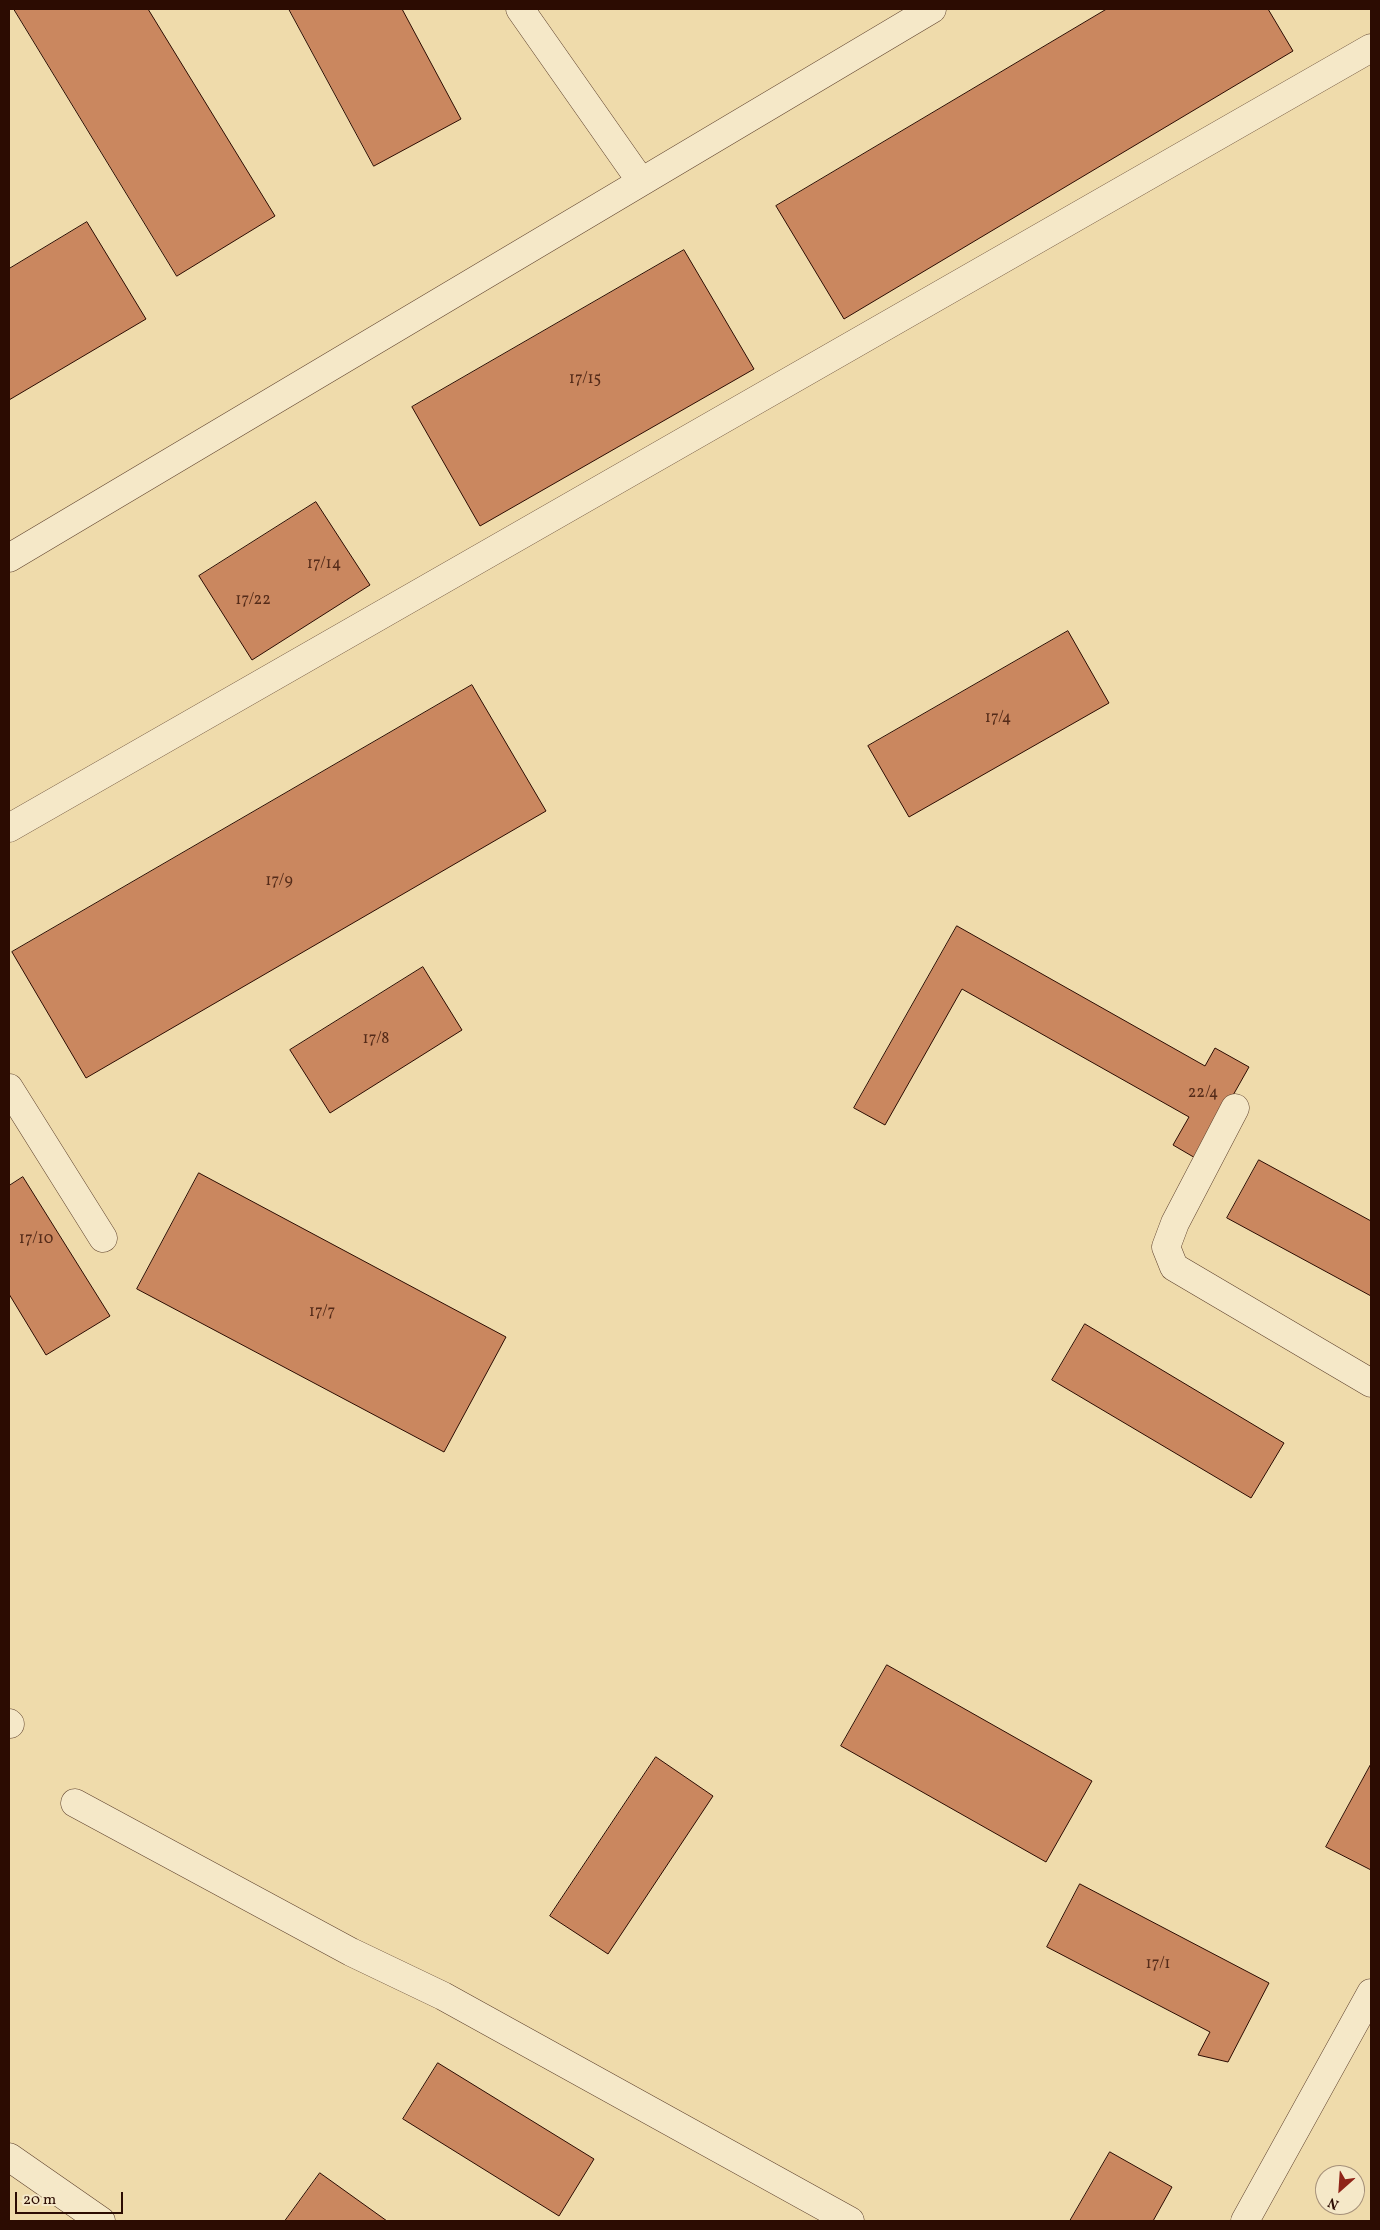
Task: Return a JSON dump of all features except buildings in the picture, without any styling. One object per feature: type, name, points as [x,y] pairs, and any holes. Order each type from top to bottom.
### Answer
[{"type":"street","points":[[520,9],[640,180]]},
{"type":"street","points":[[9,558],[640,180],[932,9]]},
{"type":"street","points":[[9,828],[1371,48]]},
{"type":"street","points":[[9,1088],[103,1238]]},
{"type":"street","points":[[1236,1108],[1175,1223],[1166,1247],[1174,1267],[1371,1384]]},
{"type":"street","points":[[76,1802],[352,1952],[443,1996],[850,2221]]},
{"type":"street","points":[[1245,2221],[1371,1993]]},
{"type":"street","points":[[9,2157],[101,2221]]}]
